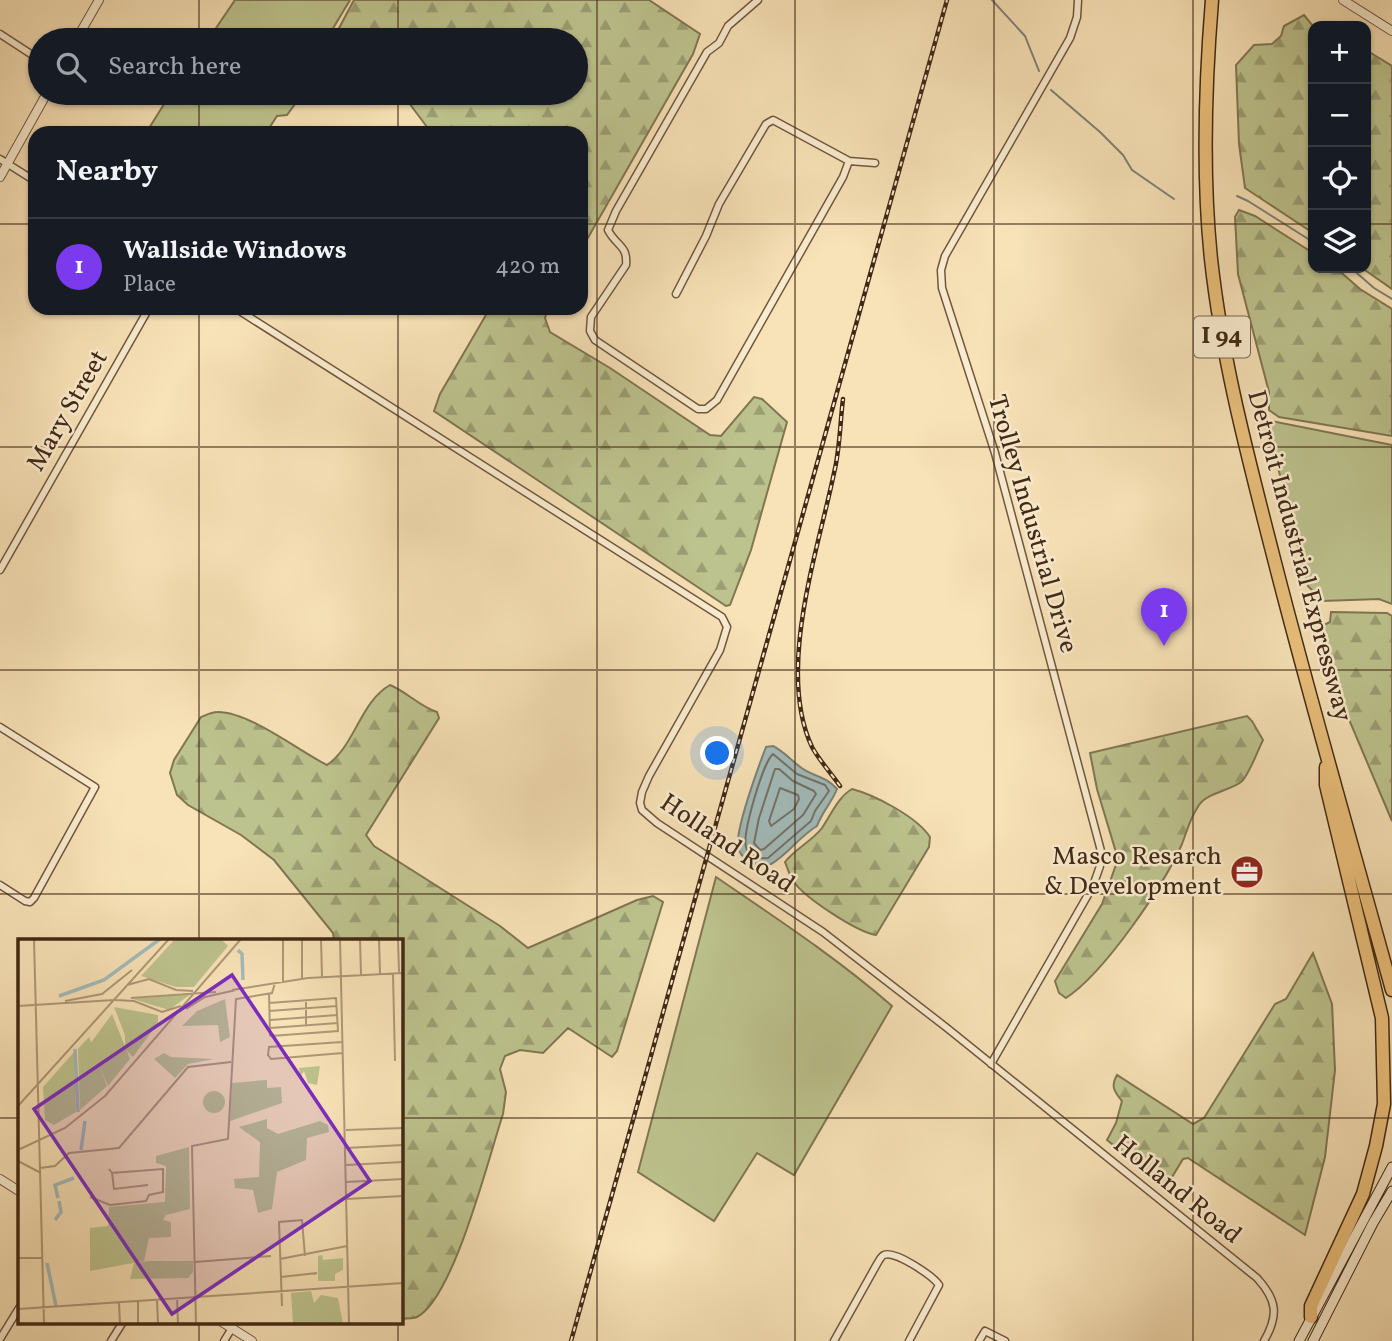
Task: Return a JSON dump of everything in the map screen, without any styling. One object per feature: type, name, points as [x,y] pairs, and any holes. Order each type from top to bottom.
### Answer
[{"type":"highway","name":"Detroit Industrial Expressway","points":[[1212,0],[1205,133],[1210,255],[1227,369],[1298,653],[1392,990]]},
{"type":"highway","points":[[1311,1317],[1311,1306],[1363,1194],[1384,1104],[1385,1060],[1381,1018],[1326,785],[1326,749]]},
{"type":"main road","points":[[1299,1341],[1392,1167]]},
{"type":"main road","points":[[1313,1341],[1392,1191]]},
{"type":"street","points":[[83,28],[99,0]]},
{"type":"street","points":[[758,0],[728,26],[719,43],[707,52],[616,211],[608,230],[613,241],[624,249],[627,256],[626,265],[591,317],[590,331],[595,340],[698,409],[706,410],[724,389],[844,177],[849,161]]},
{"type":"street","name":"Trolley Industrial Drive","points":[[991,1064],[1093,886],[1100,866],[1101,851],[995,453],[942,288],[941,270],[945,256],[1070,38],[1077,17],[1078,0]]},
{"type":"street","points":[[1343,0],[1392,31]]},
{"type":"street","points":[[0,34],[28,52]]},
{"type":"street","points":[[0,177],[4,161],[39,105]]},
{"type":"street","points":[[676,294],[719,204],[766,124],[774,120],[849,161],[875,163]]},
{"type":"street","points":[[4,161],[28,176]]},
{"type":"street","name":"Mary Street","points":[[0,570],[145,315]]},
{"type":"street","name":"Holland Road","points":[[246,315],[720,615],[727,626],[720,650],[649,776],[642,792],[642,810],[657,823],[823,932],[1257,1278],[1269,1293],[1273,1308],[1273,1321],[1264,1341]]},
{"type":"street","points":[[0,727],[95,786],[34,898],[30,902],[25,901],[0,886]]},
{"type":"street","points":[[0,1179],[18,1190]]},
{"type":"street","points":[[834,1341],[881,1257],[886,1254],[895,1255],[938,1282],[938,1290],[909,1341]]},
{"type":"street","points":[[0,1339],[18,1310]]},
{"type":"street","points":[[111,1341],[122,1324]]},
{"type":"street","points":[[225,1324],[252,1341]]},
{"type":"street","points":[[223,1341],[232,1328]]},
{"type":"street","points":[[979,1341],[985,1331],[1005,1341]]},
{"type":"green space","points":[[235,0],[350,0],[333,28],[216,28]]},
{"type":"green space","points":[[354,0],[649,0],[700,34],[693,54],[588,238],[588,126],[426,126],[410,105],[588,105],[588,28],[339,28]]},
{"type":"green space","points":[[1304,15],[1309,21],[1308,230],[1245,188],[1239,144],[1236,65],[1254,45],[1272,44],[1281,36],[1284,26]]},
{"type":"green space","points":[[1371,53],[1392,66],[1392,289],[1369,273]]},
{"type":"green space","points":[[164,105],[294,105],[287,115],[277,116],[271,126],[150,126]]},
{"type":"green space","points":[[1239,210],[1255,216],[1308,250],[1308,273],[1342,273],[1360,289],[1392,309],[1392,436],[1279,417],[1269,410],[1269,392],[1238,274],[1235,217]]},
{"type":"green space","points":[[486,315],[546,315],[550,332],[610,368],[710,435],[721,436],[754,397],[762,399],[787,422],[751,550],[730,605],[726,606],[434,411],[440,394]]},
{"type":"green space","points":[[1266,420],[1392,445],[1392,604],[1379,599],[1322,601],[1308,586]]},
{"type":"green space","points":[[1331,612],[1387,613],[1392,616],[1392,821],[1331,677],[1322,626],[1330,622]]},
{"type":"green space","points":[[390,685],[437,712],[439,718],[366,835],[374,846],[500,926],[528,948],[637,900],[653,896],[663,902],[617,1051],[612,1057],[568,1028],[543,1053],[520,1050],[505,1056],[500,1069],[506,1092],[503,1114],[457,1255],[431,1305],[417,1317],[402,1319],[402,939],[334,939],[333,933],[274,860],[241,835],[188,805],[177,795],[170,773],[174,760],[201,717],[217,712],[229,713],[258,725],[327,765],[337,757],[371,702]]},
{"type":"green space","points":[[1247,716],[1263,740],[1247,775],[1241,782],[1207,798],[1199,805],[1173,862],[1147,905],[1114,950],[1081,986],[1066,998],[1059,993],[1055,981],[1102,904],[1118,859],[1097,789],[1090,753]]},
{"type":"green space","points":[[852,789],[895,808],[916,822],[930,837],[929,847],[876,935],[845,921],[809,897],[793,880],[785,862],[818,833],[839,801]]},
{"type":"green space","points":[[716,877],[828,955],[892,1006],[794,1175],[757,1153],[714,1221],[638,1172]]},
{"type":"green space","points":[[1313,953],[1332,1004],[1335,1070],[1325,1157],[1305,1235],[1188,1158],[1183,1159],[1166,1187],[1107,1140],[1116,1123],[1122,1101],[1115,1092],[1117,1075],[1193,1124],[1204,1118],[1275,1004],[1286,999]]},
{"type":"water","points":[[773,746],[804,770],[828,781],[837,789],[817,826],[777,860],[761,866],[751,863],[743,856],[739,850],[738,839],[753,782],[766,747]]},
{"type":"waterway","points":[[992,0],[1025,36],[1039,71]]},
{"type":"waterway","points":[[1051,90],[1100,132],[1123,155],[1132,170],[1174,199]]},
{"type":"waterway","points":[[1237,196],[1308,239]]},
{"type":"waterway","points":[[1357,273],[1392,299]]},
{"type":"railway","points":[[571,1341],[947,0]]},
{"type":"railway","points":[[840,786],[812,747],[802,716],[798,683],[804,610],[836,464],[843,399]]},
{"type":"place","name":"Wallside Windows","points":[[1164,646]]},
{"type":"place","name":"Masco Resarch & Development","points":[[1247,872]]}]
